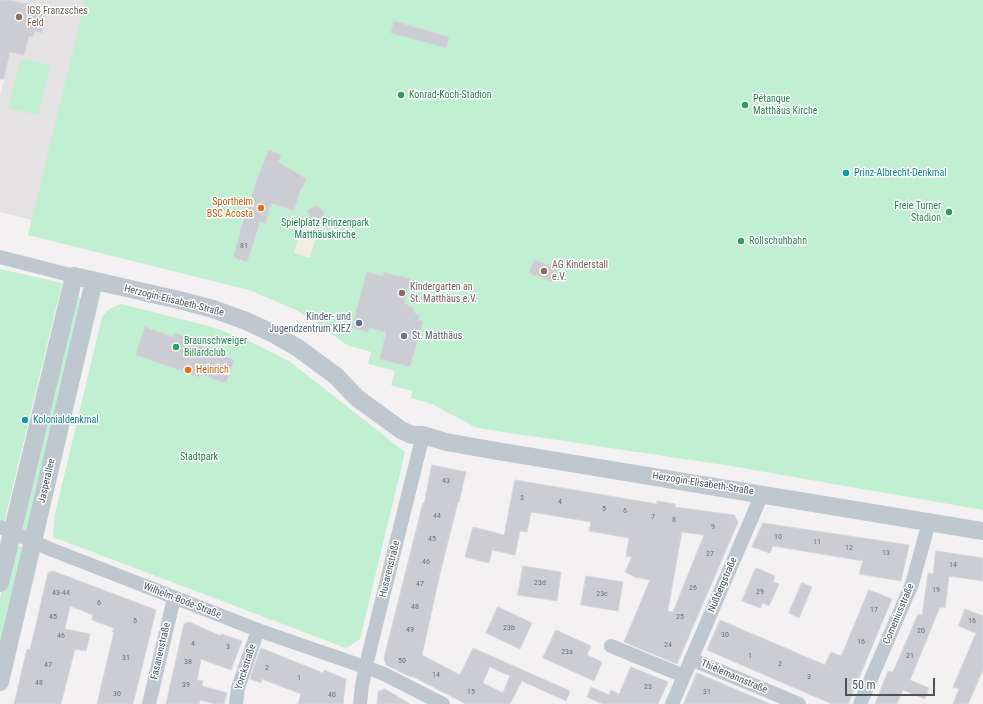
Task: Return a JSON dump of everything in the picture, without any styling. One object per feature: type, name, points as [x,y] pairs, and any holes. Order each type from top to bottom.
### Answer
[{"type":"street","name":"Herzogin-Elisabeth-Straße","points":[[0,258],[183,301],[246,321],[272,333],[298,348],[336,376],[363,390],[416,427],[423,435],[446,442],[983,531]]},
{"type":"street","points":[[0,583],[6,530],[74,276]]},
{"type":"street","name":"Jasperallee","points":[[0,682],[94,281]]},
{"type":"street","name":"Husarenstraße","points":[[360,704],[366,668],[423,435]]},
{"type":"street","name":"Nußbergstraße","points":[[672,704],[762,494]]},
{"type":"street","name":"Comeniusstraße","points":[[860,704],[912,584],[929,522]]},
{"type":"street","name":"Wilhelm-Bode-Straße","points":[[6,530],[174,598],[258,630],[382,673],[442,704]]},
{"type":"street","name":"Fasanenstraße","points":[[149,704],[174,598]]},
{"type":"street","name":"Yorckstraße","points":[[236,704],[238,688],[258,630]]},
{"type":"street","points":[[611,646],[684,676]]},
{"type":"street","name":"Thielemannstraße","points":[[691,659],[799,704]]},
{"type":"shaded area","points":[[9,0],[85,0],[32,220],[0,212],[0,97],[15,33],[33,37],[35,31],[42,33],[46,14],[39,12],[40,7]]},
{"type":"green space","name":"Spielplatz Prinzenpark Matthäuskirche","points":[[85,0],[983,0],[983,510],[731,466],[477,428],[430,403],[411,398],[412,391],[391,385],[395,371],[368,364],[371,352],[347,345],[296,310],[249,290],[28,235]]},
{"type":"green space","points":[[21,58],[50,65],[38,115],[8,108]]},
{"type":"green space","points":[[0,269],[62,283],[4,522],[0,520]]},
{"type":"green space","points":[[74,296],[84,298],[29,532],[19,528]]},
{"type":"green space","name":"Stadtpark","points":[[122,304],[212,327],[251,342],[289,361],[405,452],[360,639],[346,648],[53,537],[55,514],[102,317],[111,308]]},
{"type":"green space","points":[[13,544],[27,549],[0,663],[0,599]]},
{"type":"sand","points":[[302,225],[318,230],[310,258],[294,253]]},
{"type":"building","points":[[0,0],[9,0],[40,7],[39,12],[46,13],[42,33],[35,31],[33,37],[29,36],[24,55],[10,52],[4,79],[0,79]]},
{"type":"building","points":[[394,21],[449,37],[446,48],[391,33]]},
{"type":"building","points":[[269,150],[281,155],[278,162],[307,179],[300,191],[294,211],[271,203],[265,224],[260,222],[247,262],[233,257],[259,174]]},
{"type":"building","points":[[315,206],[321,208],[324,213],[322,218],[317,221],[312,220],[307,211]]},
{"type":"building","name":"AG Kinderstall e.V.","points":[[534,260],[558,268],[553,282],[529,273]]},
{"type":"building","points":[[367,272],[383,276],[384,272],[410,279],[404,303],[412,307],[416,314],[420,315],[418,320],[423,321],[410,367],[380,359],[386,332],[369,328],[368,332],[352,328]]},
{"type":"building","points":[[145,327],[173,337],[175,333],[204,343],[203,348],[234,360],[226,383],[200,374],[199,377],[136,355]]},
{"type":"building","points":[[432,465],[466,472],[441,569],[422,655],[460,675],[473,648],[570,691],[566,701],[522,681],[510,704],[466,704],[412,676],[411,677],[386,665],[384,658],[424,503]],"holes":[[[490,667],[510,676],[503,693],[483,683]]]},
{"type":"building","points":[[515,480],[657,504],[657,501],[675,504],[675,507],[734,515],[738,522],[677,664],[624,642],[650,580],[635,577],[625,572],[632,557],[626,556],[629,538],[589,531],[591,522],[531,512],[527,532],[520,531],[515,555],[492,550],[489,563],[465,557],[473,527],[504,535]],"holes":[[[682,532],[704,535],[673,612],[668,611]]]},
{"type":"building","points":[[763,523],[909,545],[901,581],[859,574],[863,561],[773,546],[770,553],[752,547]]},
{"type":"building","points":[[936,551],[983,558],[983,581],[949,576],[945,608],[940,607],[910,680],[929,688],[925,699],[903,690],[897,704],[875,704],[888,671],[893,672],[918,614],[922,616],[928,573],[933,574]]},
{"type":"building","points":[[523,566],[561,572],[557,601],[518,595]]},
{"type":"building","points":[[756,568],[775,576],[773,582],[779,584],[769,606],[763,603],[760,608],[742,601]]},
{"type":"building","points":[[53,571],[156,610],[133,704],[97,704],[114,628],[92,620],[93,615],[70,606],[65,629],[90,634],[86,651],[75,649],[61,704],[14,704],[27,649],[30,650],[48,573]]},
{"type":"building","points":[[586,576],[623,582],[618,611],[581,605]]},
{"type":"building","points":[[802,583],[812,587],[799,618],[789,613]]},
{"type":"building","points":[[869,590],[892,599],[848,704],[832,704],[707,650],[720,620],[825,665],[831,652],[841,656]]},
{"type":"building","points":[[498,607],[532,623],[520,649],[486,633]]},
{"type":"building","points":[[965,609],[983,616],[983,670],[968,704],[953,704],[959,689],[953,687],[976,633],[959,626]]},
{"type":"building","points":[[189,622],[221,636],[221,634],[242,641],[231,670],[201,659],[197,680],[203,681],[202,686],[227,693],[224,704],[215,704],[200,700],[199,704],[166,704],[184,624]]},
{"type":"building","points":[[556,630],[591,646],[587,655],[602,662],[594,681],[543,658]]},
{"type":"building","points":[[261,648],[323,673],[324,670],[346,679],[343,704],[298,704],[301,694],[262,679],[261,683],[250,679]]},
{"type":"building","points":[[631,667],[668,682],[658,704],[603,704],[587,697],[591,687],[609,695],[611,690],[619,694]]},
{"type":"building","points":[[697,673],[770,704],[684,704]]},
{"type":"building","points":[[385,689],[410,704],[377,704],[378,692]]},
{"type":"place","name":"IGS Franzsches Feld","points":[[19,17]]},
{"type":"place","name":"Konrad-Koch-Stadion","points":[[401,95]]},
{"type":"place","name":"Pétanque Matthäus Kirche","points":[[745,105]]},
{"type":"place","name":"Prinz-Albrecht-Denkmal","points":[[846,173]]},
{"type":"place","name":"Sportheim BSC Acosta","points":[[261,208]]},
{"type":"place","name":"Freie Turner Stadion","points":[[949,212]]},
{"type":"place","name":"Rollschuhbahn","points":[[741,241]]},
{"type":"place","name":"AG Kinderstall e.V.","points":[[544,271]]},
{"type":"place","name":"Kindergarten an St. Matthäus e.V.","points":[[402,293]]},
{"type":"place","name":"Kinder- und Jugendzentrum KIEZ","points":[[359,323]]},
{"type":"place","name":"St. Matthäus","points":[[404,336]]},
{"type":"place","name":"Braunschweiger Billardclub","points":[[176,347]]},
{"type":"place","name":"Heinrich","points":[[188,370]]},
{"type":"place","name":"Kolonialdenkmal","points":[[25,420]]}]
